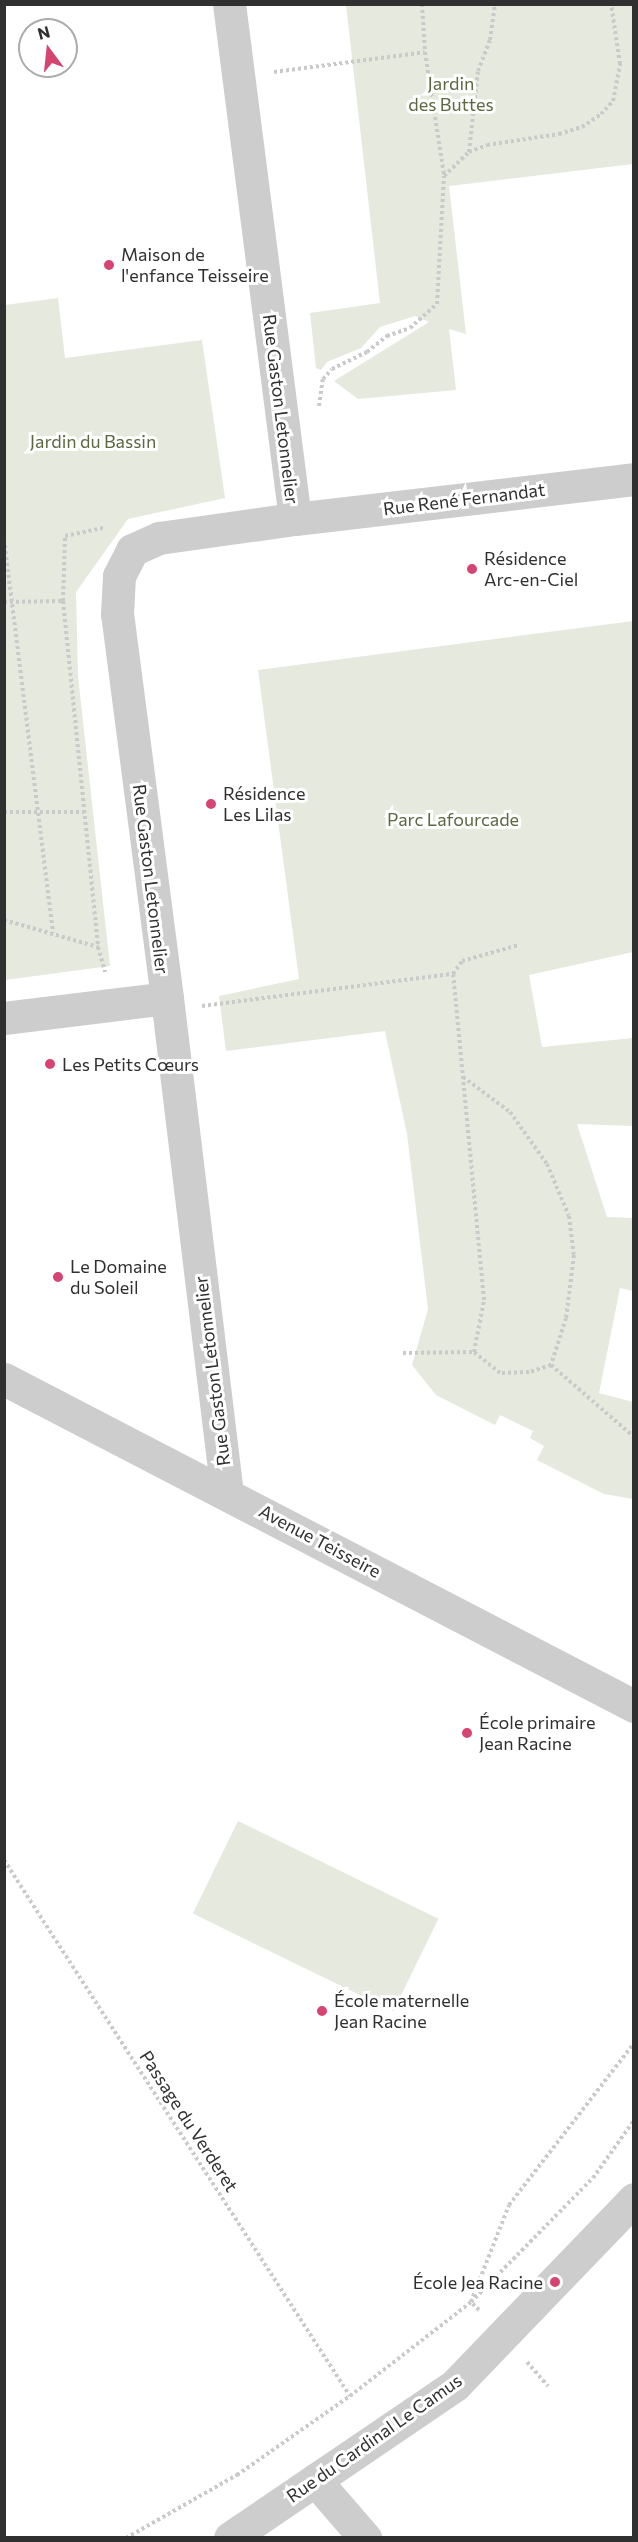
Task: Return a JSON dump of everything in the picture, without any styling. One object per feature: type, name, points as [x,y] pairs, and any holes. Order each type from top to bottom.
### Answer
[{"type":"street","name":"Rue Gaston Letonnelier","points":[[227,1493],[182,1002],[117,614],[119,576],[132,550],[159,538],[295,519],[229,4]]},
{"type":"street","name":"Rue René Fernandat","points":[[295,519],[633,479]]},
{"type":"street","name":"Rue Gaston Letonnelier","points":[[4,1018],[114,1004],[182,1002]]},
{"type":"street","name":"Avenue Teisseire","points":[[4,1379],[633,1706]]},
{"type":"street","name":"Rue du Cardinal Le Camus","points":[[230,2538],[455,2385],[633,2199]]},
{"type":"street","points":[[315,2481],[365,2538]]},
{"type":"path","points":[[318,414],[322,379],[332,369],[367,352],[387,336],[410,328],[437,304],[444,176],[425,52],[422,4]]},
{"type":"path","points":[[469,152],[478,72],[490,40],[495,4]]},
{"type":"path","points":[[444,176],[469,152],[487,145],[559,134],[582,127],[601,114],[613,101],[620,64],[611,4]]},
{"type":"path","points":[[239,77],[425,52]]},
{"type":"path","points":[[107,527],[65,536],[63,601],[99,947],[114,1004]]},
{"type":"path","points":[[4,539],[53,933]]},
{"type":"path","points":[[4,602],[11,600],[63,601]]},
{"type":"path","points":[[4,812],[39,814],[84,812]]},
{"type":"path","points":[[4,920],[99,947]]},
{"type":"path","points":[[474,1352],[484,1300],[453,974],[462,961],[519,945]]},
{"type":"path","points":[[182,1002],[453,974]]},
{"type":"path","points":[[463,1077],[510,1112],[548,1164],[570,1216],[573,1266],[566,1318],[550,1365]]},
{"type":"path","points":[[403,1353],[474,1352],[500,1372],[529,1372],[550,1365]]},
{"type":"path","points":[[550,1365],[633,1437]]},
{"type":"path","name":"Passage du Verderet","points":[[4,1860],[350,2396]]},
{"type":"path","points":[[471,2301],[508,2205],[633,2043]]},
{"type":"path","points":[[126,2538],[237,2475],[350,2396],[471,2301],[593,2178],[633,2120]]},
{"type":"green space","name":"Jardin des Buttes","points":[[346,5],[633,5],[633,164],[449,186],[466,334],[449,329],[456,390],[358,399],[334,381],[429,322],[415,316],[380,327],[361,348],[327,362],[321,370],[316,368],[310,313],[380,303]]},
{"type":"green space","name":"Jardin du Bassin","points":[[58,298],[65,358],[202,340],[225,498],[128,519],[76,592],[78,676],[110,966],[5,980],[5,305]]},
{"type":"green space","name":"Parc Lafourcade","points":[[633,621],[633,952],[529,975],[542,1047],[633,1038],[633,1126],[577,1124],[607,1217],[633,1218],[633,1291],[620,1288],[599,1393],[633,1402],[633,1499],[604,1494],[537,1460],[544,1446],[530,1438],[533,1431],[500,1415],[495,1425],[436,1395],[412,1365],[428,1309],[407,1134],[385,1031],[226,1051],[219,996],[299,979],[258,670]]},
{"type":"green space","points":[[238,1821],[438,1919],[393,2011],[193,1914]]},
{"type":"place","name":"Maison de l'enfance Teisseire","points":[[109,265]]},
{"type":"place","name":"Résidence Arc-en-Ciel","points":[[472,569]]},
{"type":"place","name":"Résidence Les Lilas","points":[[211,804]]},
{"type":"place","name":"Les Petits Cœurs","points":[[50,1064]]},
{"type":"place","name":"Le Domaine du Soleil","points":[[58,1277]]},
{"type":"place","name":"École primaire Jean Racine","points":[[467,1733]]},
{"type":"place","name":"École maternelle Jean Racine","points":[[322,2011]]},
{"type":"place","name":"École Jea Racine","points":[[555,2282]]}]
